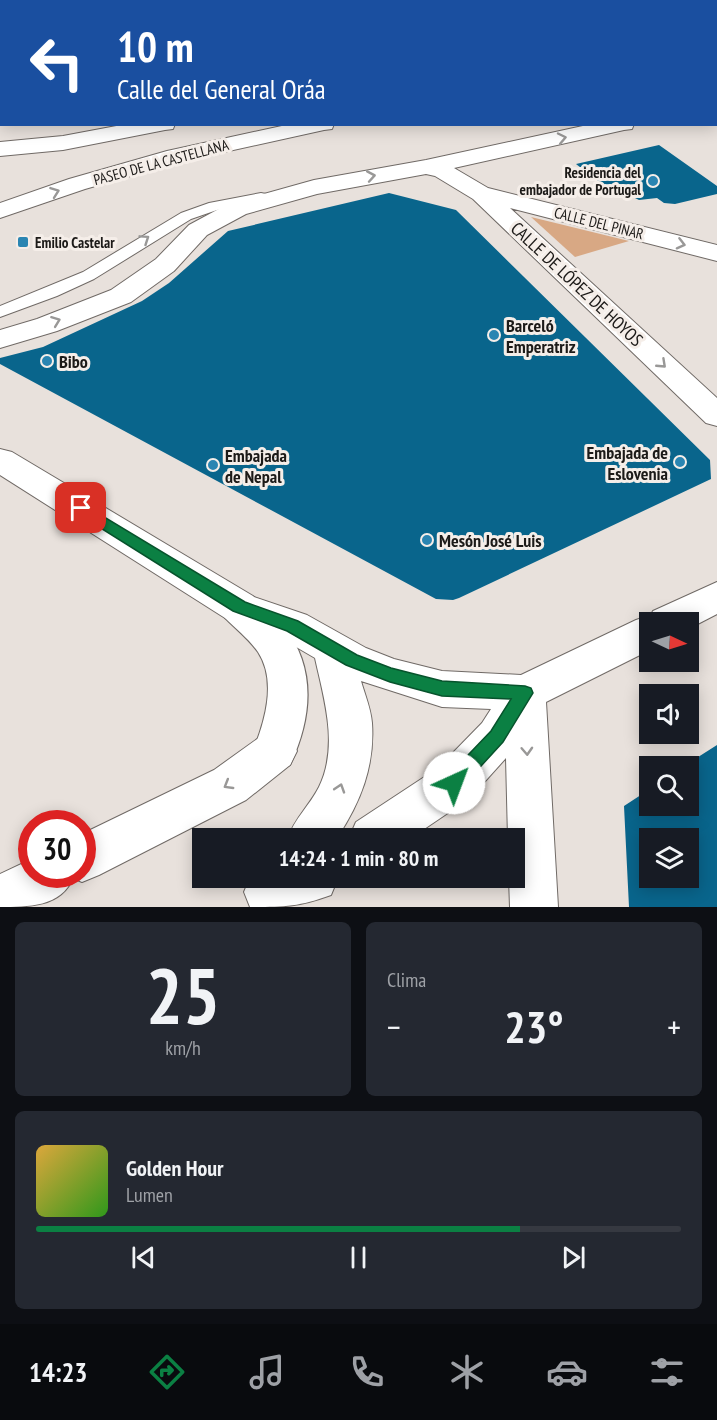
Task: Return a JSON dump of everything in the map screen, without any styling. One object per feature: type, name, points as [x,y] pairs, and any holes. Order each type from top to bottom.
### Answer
[{"type":"main road","name":"PASEO DE LA CASTELLANA","points":[[0,149],[63,143],[154,126]]},
{"type":"main road","name":"PASEO DE LA CASTELLANA","points":[[0,212],[76,184],[176,156],[315,126]]},
{"type":"main road","points":[[0,339],[47,325],[121,296],[165,265],[198,230],[237,209],[314,187],[615,126]]},
{"type":"main road","name":"CALLE DE LÓPEZ DE HOYOS","points":[[426,166],[443,171],[481,194],[717,416]]},
{"type":"main road","name":"CALLE DEL PINAR","points":[[481,194],[717,253]]},
{"type":"main road","points":[[0,460],[239,607],[292,626],[352,660],[390,675],[442,689],[525,693],[639,636]]},
{"type":"main road","points":[[687,612],[717,597]]},
{"type":"main road","points":[[96,852],[230,785],[275,751],[285,727],[290,699],[289,686],[274,644],[239,607]]},
{"type":"main road","points":[[318,828],[340,794],[348,760],[351,722],[333,650]]},
{"type":"main road","points":[[387,828],[454,783],[497,737],[525,693]]},
{"type":"main road","points":[[525,693],[534,907]]},
{"type":"main road","points":[[0,900],[24,888]]},
{"type":"lane","points":[[0,312],[30,302],[100,269],[160,229],[188,215],[218,205],[314,187]]},
{"type":"shaded area","points":[[531,217],[629,241],[575,257]]},
{"type":"building","name":"Residencia del embajador de Portugal","points":[[659,145],[717,186],[717,194],[675,204],[664,203],[657,198],[639,200],[621,191],[613,193],[576,164]]},
{"type":"building","points":[[389,193],[456,210],[710,460],[711,479],[459,598],[436,599],[0,364],[0,358],[43,347],[142,301],[169,283],[228,231]]},
{"type":"building","points":[[717,745],[717,907],[629,907],[624,806],[639,796],[639,816],[699,816],[699,756]]},
{"type":"place","name":"Residencia del embajador de Portugal","points":[[653,181]]},
{"type":"place","name":"Emilio Castelar","points":[[23,242]]},
{"type":"place","name":"Barceló Emperatriz","points":[[494,335]]},
{"type":"place","name":"Bibo","points":[[47,361]]},
{"type":"place","name":"Embajada de Eslovenia","points":[[680,462]]},
{"type":"place","name":"Embajada de Nepal","points":[[213,465]]},
{"type":"place","name":"Mesón José Luis","points":[[427,540]]},
{"type":"route","points":[[81,508],[239,607],[292,626],[352,660],[390,675],[442,689],[525,693],[497,737],[454,783]]}]
